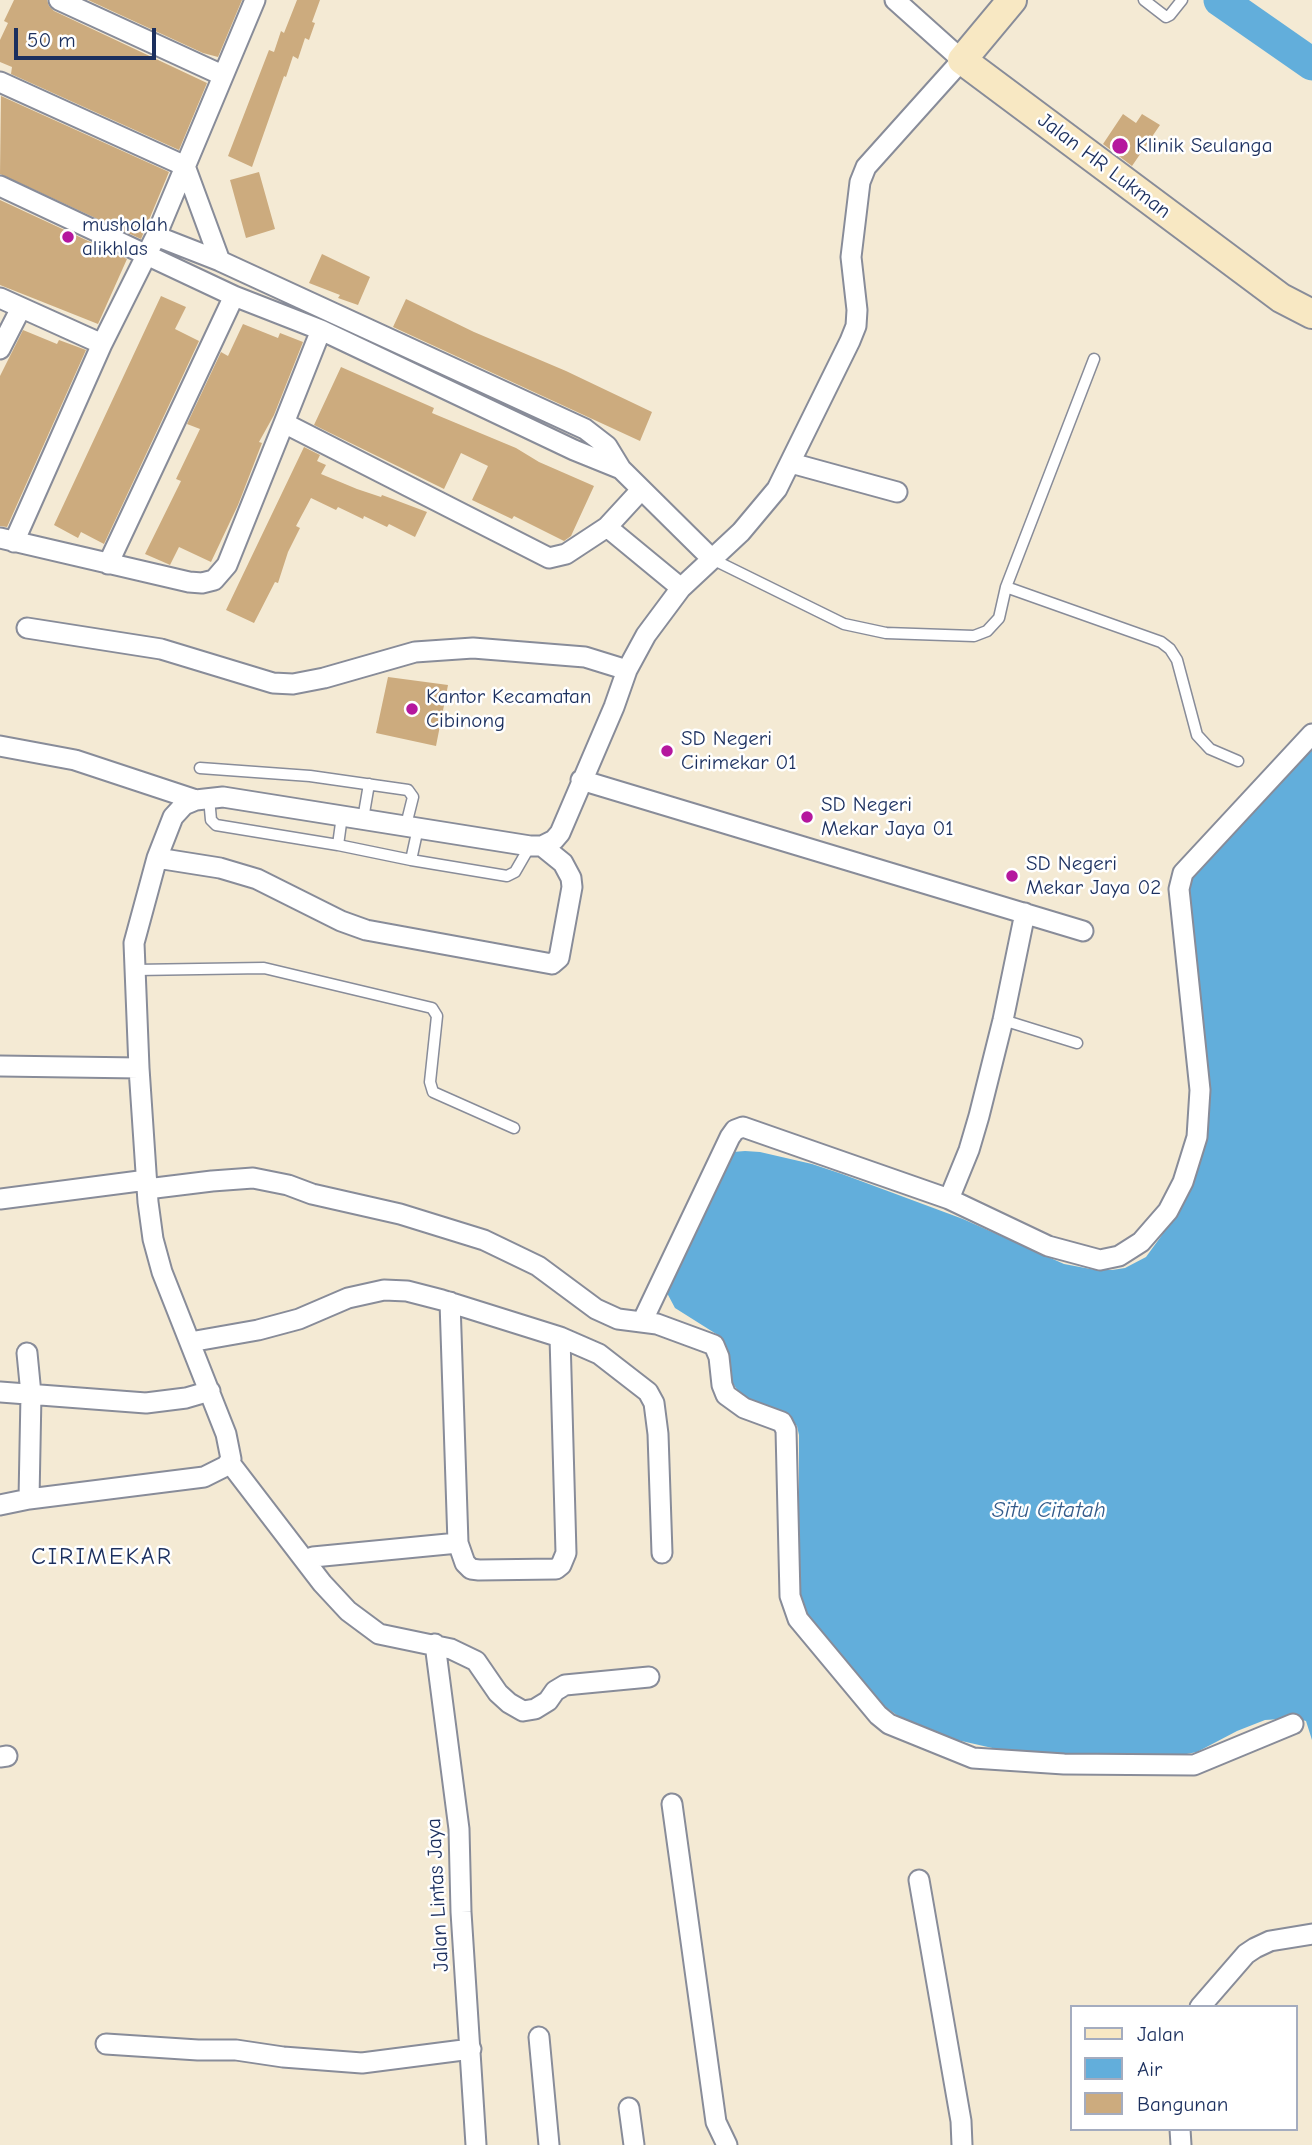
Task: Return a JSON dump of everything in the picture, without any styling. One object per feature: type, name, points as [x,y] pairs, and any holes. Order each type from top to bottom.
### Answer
[{"type":"street","points":[[59,0],[222,75]]},
{"type":"street","points":[[255,0],[156,236],[153,258],[102,344],[7,540],[189,582],[214,580],[227,565],[321,330]]},
{"type":"street","points":[[895,0],[962,60]]},
{"type":"street","points":[[536,846],[554,840],[559,832],[614,707],[627,670],[646,635],[676,596],[741,532],[764,505],[777,489],[791,463],[856,327],[857,291],[852,257],[860,182],[866,167],[1012,0]]},
{"type":"street","name":"Jalan HR Lukman","points":[[962,60],[1281,298],[1312,314]]},
{"type":"street","points":[[0,82],[185,166],[220,261]]},
{"type":"street","points":[[0,186],[234,296],[321,330],[574,450],[621,469]]},
{"type":"street","points":[[153,258],[209,233]]},
{"type":"street","points":[[156,236],[220,261],[585,429],[607,446],[621,469],[641,491],[712,559]]},
{"type":"street","points":[[108,564],[234,296]]},
{"type":"street","points":[[0,298],[102,344]]},
{"type":"street","points":[[0,349],[21,308]]},
{"type":"street","points":[[284,423],[549,558],[566,554],[607,527],[641,491]]},
{"type":"street","points":[[791,463],[897,492]]},
{"type":"street","points":[[607,527],[676,596]]},
{"type":"street","points":[[27,628],[161,649],[283,683],[324,678],[415,652],[473,648],[585,657],[627,670]]},
{"type":"street","points":[[642,1322],[730,1137],[735,1130],[743,1127],[949,1199],[1048,1246],[1100,1260],[1119,1256],[1132,1249],[1157,1226],[1168,1211],[1183,1182],[1197,1137],[1200,1090],[1179,889],[1183,873],[1312,734]]},
{"type":"street","points":[[0,746],[75,760],[203,799]]},
{"type":"street","points":[[581,780],[1083,931]]},
{"type":"street","points":[[157,858],[220,868],[257,879],[341,921],[366,930],[552,964],[559,958],[572,887],[571,877],[563,863],[536,846],[223,797],[184,805],[173,817],[157,858],[134,943],[147,1185],[153,1239],[162,1272],[226,1434],[231,1454],[230,1463],[322,1583],[348,1611],[379,1634],[435,1644],[476,1661],[498,1693],[523,1710],[536,1709],[565,1685],[649,1677]]},
{"type":"street","points":[[949,1199],[974,1135],[1003,1020],[1025,914]]},
{"type":"street","points":[[0,1066],[139,1068]]},
{"type":"street","points":[[0,1199],[253,1178],[288,1185],[312,1194],[400,1214],[484,1240],[538,1266],[618,1320],[657,1324],[714,1345],[719,1356],[722,1385],[726,1395],[744,1408],[782,1422],[788,1437],[790,1596],[798,1619],[878,1715],[889,1724],[973,1758],[1064,1764],[1194,1765],[1293,1724]]},
{"type":"street","points":[[190,1342],[258,1331],[299,1319],[348,1298],[384,1290],[407,1291],[450,1302],[560,1337],[599,1353],[652,1397],[657,1425],[662,1553]]},
{"type":"street","points":[[450,1302],[457,1543],[465,1563],[471,1569],[556,1569],[563,1562],[566,1553],[560,1337]]},
{"type":"street","points":[[27,1353],[31,1394],[29,1499]]},
{"type":"street","points":[[0,1392],[146,1403],[186,1398],[210,1391]]},
{"type":"street","points":[[0,1505],[29,1499],[183,1481],[215,1473],[230,1463]]},
{"type":"street","points":[[313,1557],[457,1543]]},
{"type":"street","name":"Jalan Lintas Jaya","points":[[435,1644],[459,1829],[461,1912],[476,2145]]},
{"type":"street","points":[[672,1804],[716,2122],[727,2145]]},
{"type":"street","points":[[919,1880],[961,2122],[962,2145]]},
{"type":"street","points":[[1202,2005],[1246,1954],[1255,1948],[1270,1941],[1312,1934]]},
{"type":"street","points":[[538,2037],[549,2145]]},
{"type":"street","points":[[106,2045],[243,2050],[283,2057],[362,2063],[471,2049]]},
{"type":"street","points":[[629,2108],[634,2145]]},
{"type":"lane","points":[[1144,0],[1166,17],[1181,1]]},
{"type":"lane","points":[[712,559],[844,624],[886,633],[974,636],[987,631],[999,618],[1006,587],[1094,359]]},
{"type":"lane","points":[[1006,587],[1161,642],[1171,649],[1177,660],[1197,735],[1210,749],[1238,761]]},
{"type":"lane","points":[[200,768],[310,775],[408,790],[413,797],[411,860]]},
{"type":"lane","points":[[363,819],[369,784]]},
{"type":"lane","points":[[203,799],[211,820],[216,825],[507,876],[515,872],[536,846]]},
{"type":"lane","points":[[338,845],[342,816]]},
{"type":"lane","points":[[135,968],[264,968],[432,1008],[437,1016],[430,1082],[433,1092],[514,1128]]},
{"type":"lane","points":[[1003,1020],[1077,1043]]},
{"type":"water","name":"Situ Citatah","points":[[1312,749],[1312,1740],[1306,1721],[1295,1718],[1265,1720],[1197,1752],[1166,1758],[1010,1752],[930,1732],[902,1719],[875,1699],[812,1624],[800,1597],[797,1426],[783,1412],[743,1398],[731,1381],[729,1353],[721,1337],[675,1308],[667,1293],[724,1157],[733,1152],[745,1151],[812,1164],[842,1174],[963,1219],[1064,1264],[1112,1270],[1125,1268],[1146,1257],[1162,1235],[1192,1174],[1186,881],[1285,773]]},
{"type":"building","points":[[14,0],[47,0],[54,11],[207,83],[179,150],[11,74],[12,67],[0,62],[0,40],[8,23],[4,21]]},
{"type":"building","points":[[88,0],[242,0],[218,57],[203,53]]},
{"type":"building","points":[[297,0],[320,0],[312,22],[315,23],[309,40],[305,38],[298,59],[293,56],[286,77],[284,76],[252,167],[228,156],[269,50],[274,52]]},
{"type":"building","points":[[1,96],[169,172],[141,239],[0,174]]},
{"type":"building","points":[[1123,114],[1136,123],[1142,114],[1160,125],[1132,166],[1103,144]]},
{"type":"building","points":[[259,172],[275,229],[246,238],[230,180]]},
{"type":"building","points":[[0,200],[127,259],[98,324],[0,285]]},
{"type":"building","points":[[322,254],[370,277],[358,305],[309,283]]},
{"type":"building","points":[[161,296],[186,307],[175,329],[199,341],[104,544],[81,532],[78,538],[54,525]]},
{"type":"building","points":[[406,299],[652,412],[640,441],[393,327]]},
{"type":"building","points":[[243,324],[278,338],[280,333],[303,342],[274,415],[259,442],[262,443],[238,505],[211,562],[179,547],[170,565],[145,554],[181,481],[176,479],[200,429],[187,424],[221,352],[228,356]]},
{"type":"building","points":[[23,330],[57,344],[59,340],[86,350],[7,527],[0,526],[0,376]]},
{"type":"building","points":[[341,367],[434,408],[432,413],[516,448],[539,462],[594,486],[571,536],[564,541],[514,516],[512,519],[472,500],[488,466],[461,453],[444,489],[314,425]]},
{"type":"building","points":[[304,447],[320,455],[317,461],[326,465],[321,474],[427,512],[415,537],[389,524],[387,527],[364,516],[363,519],[338,507],[336,510],[311,498],[296,526],[300,528],[288,552],[278,583],[275,582],[254,623],[226,610]]},
{"type":"building","name":"Kantor Kecamatan Cibinong","points":[[388,677],[448,685],[436,746],[376,733]]},
{"type":"waterway","points":[[1220,0],[1312,64]]},
{"type":"place","name":"Klinik Seulanga","points":[[1120,146]]},
{"type":"place","name":"musholah alikhlas","points":[[68,237]]},
{"type":"place","name":"Kantor Kecamatan Cibinong","points":[[412,709]]},
{"type":"place","name":"SD Negeri Cirimekar 01","points":[[667,751]]},
{"type":"place","name":"SD Negeri Mekar Jaya 01","points":[[807,817]]},
{"type":"place","name":"SD Negeri Mekar Jaya 02","points":[[1012,876]]},
{"type":"district","name":"CIRIMEKAR","points":[[102,1557]]}]
